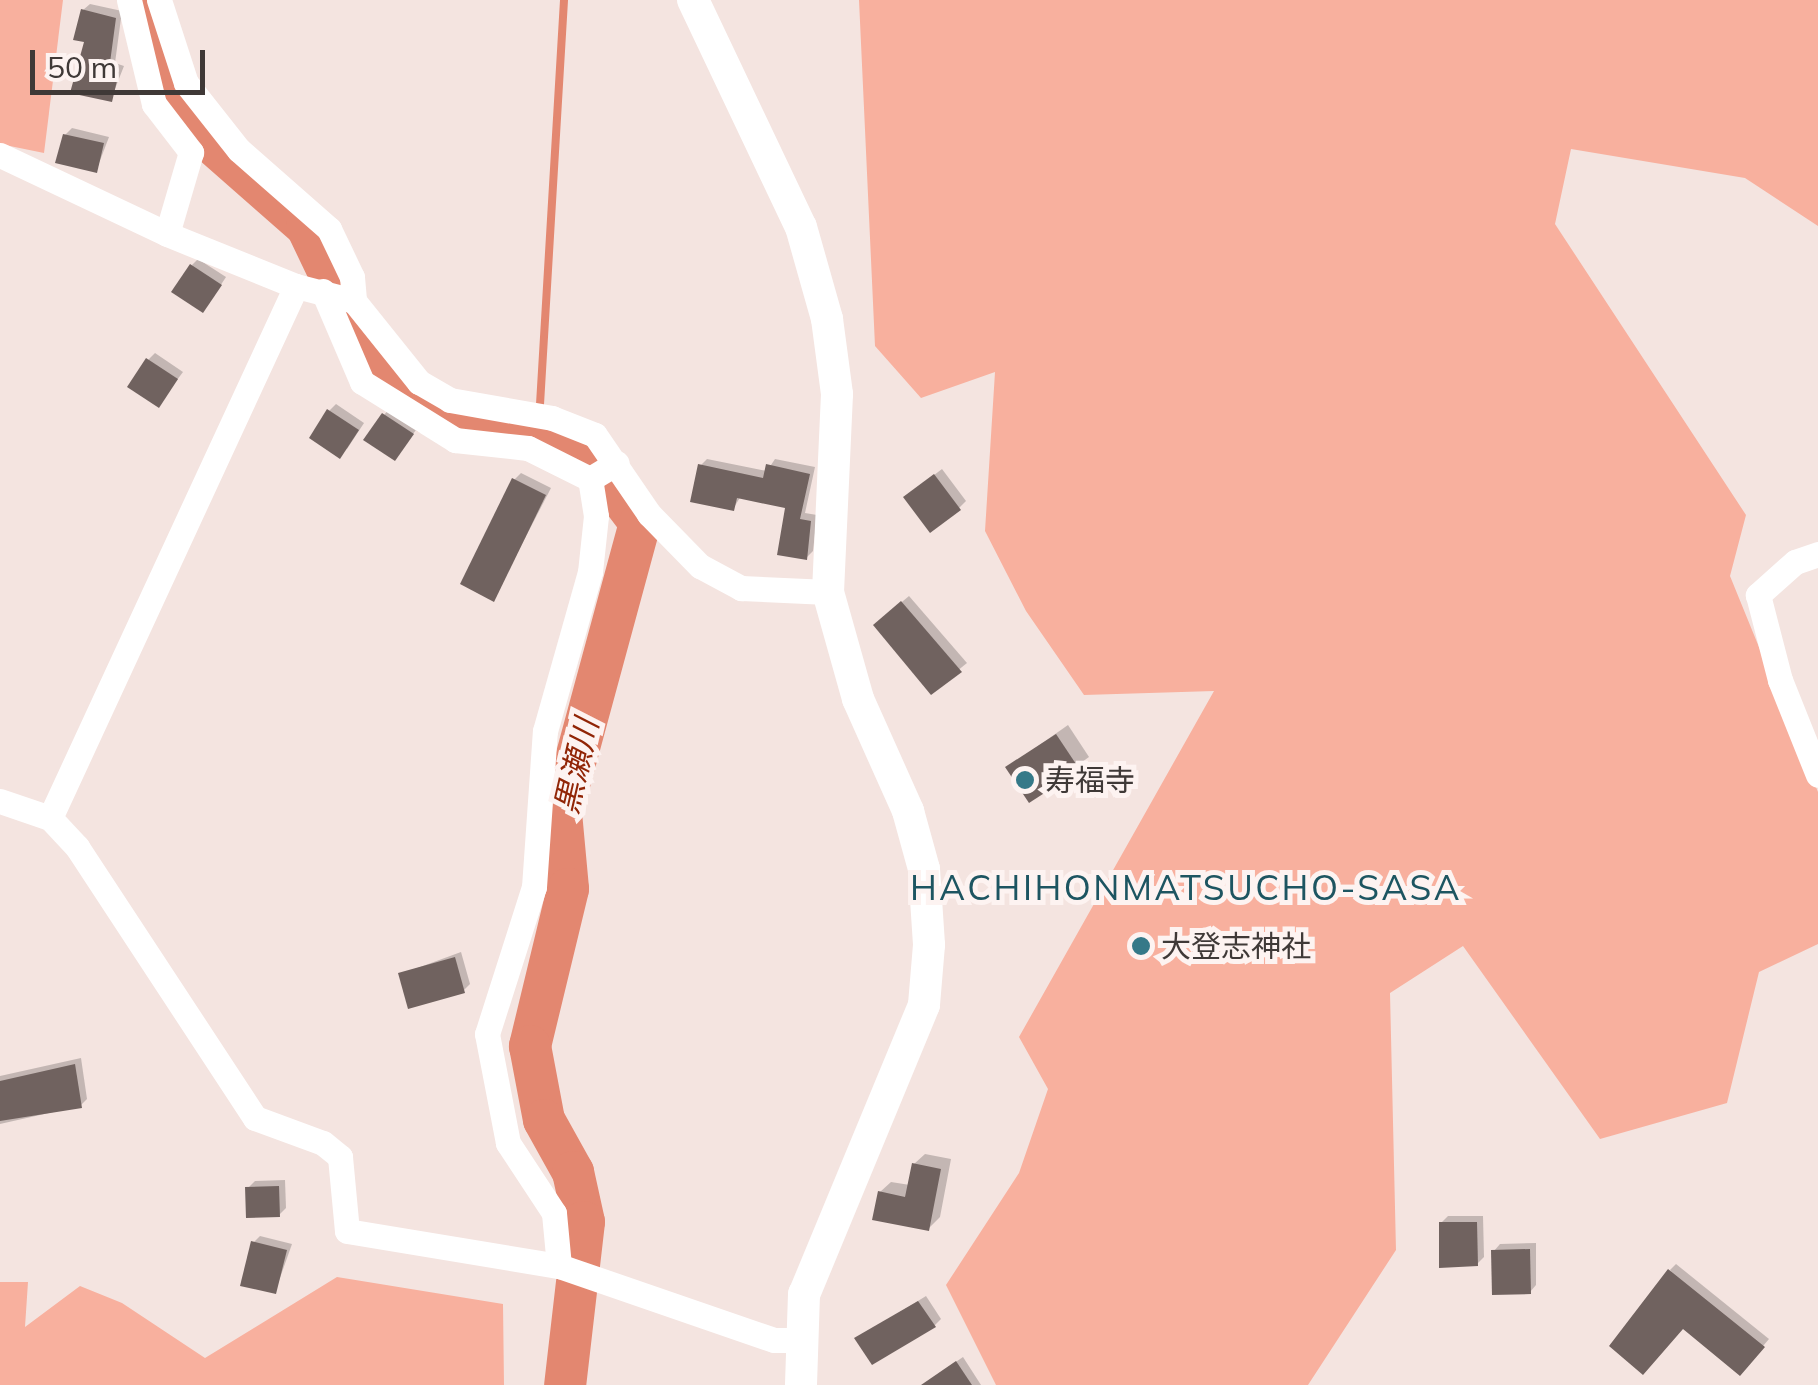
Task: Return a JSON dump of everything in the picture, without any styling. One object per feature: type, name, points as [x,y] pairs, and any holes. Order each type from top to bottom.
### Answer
[{"type":"main road","points":[[693,0],[800,227],[827,319],[837,394],[828,592],[858,699],[908,811],[924,868],[930,945],[924,1005],[804,1294],[799,1340],[801,1385]]},
{"type":"street","points":[[128,0],[154,104],[239,150],[329,229],[352,277],[354,301]]},
{"type":"street","points":[[160,0],[196,129],[168,234]]},
{"type":"street","points":[[0,155],[168,234],[296,286],[354,301],[419,382],[450,400],[566,424],[594,435],[604,471],[590,572],[545,731],[534,887],[487,1034],[508,1142],[554,1213],[574,1270]]},
{"type":"street","points":[[50,818],[296,286]]},
{"type":"street","points":[[322,291],[362,382],[455,440],[528,448],[604,471],[700,566],[741,588],[828,592]]},
{"type":"street","points":[[1818,554],[1795,562],[1758,595],[1780,680],[1818,775]]},
{"type":"street","points":[[0,801],[50,818],[102,880],[209,1056],[256,1118],[322,1143],[340,1157],[347,1230],[574,1270],[758,1336],[799,1340]]},
{"type":"shaded area","points":[[0,0],[63,0],[44,153],[0,144]]},
{"type":"shaded area","points":[[859,0],[1818,0],[1818,226],[1745,178],[1571,149],[1555,224],[1746,515],[1730,576],[1818,792],[1818,944],[1759,972],[1727,1103],[1600,1139],[1463,946],[1390,993],[1396,1250],[1308,1385],[996,1385],[946,1285],[1019,1173],[1048,1089],[1019,1037],[1214,691],[1084,695],[1026,611],[985,531],[995,372],[921,398],[875,346]]},
{"type":"shaded area","points":[[337,1277],[503,1304],[504,1385],[0,1385],[0,1282],[28,1282],[25,1327],[80,1286],[122,1303],[205,1358]]},
{"type":"building","points":[[81,9],[116,18],[109,70],[119,72],[112,102],[70,93],[84,42],[73,40]]},
{"type":"building","points":[[63,134],[104,143],[97,173],[55,163]]},
{"type":"building","points":[[190,264],[222,285],[203,313],[171,292]]},
{"type":"building","points":[[146,358],[178,379],[159,408],[127,387]]},
{"type":"building","points":[[327,409],[359,430],[340,459],[309,438]]},
{"type":"building","points":[[382,413],[414,434],[395,461],[363,440]]},
{"type":"building","points":[[698,464],[763,478],[766,464],[810,474],[800,519],[811,521],[807,560],[777,555],[785,508],[737,498],[734,511],[690,502]]},
{"type":"building","points":[[934,474],[961,510],[930,533],[903,497]]},
{"type":"building","points":[[512,478],[546,495],[494,602],[460,584]]},
{"type":"building","points":[[901,601],[962,672],[931,695],[873,625]]},
{"type":"building","points":[[1056,734],[1080,770],[1029,803],[1005,767]]},
{"type":"building","points":[[455,957],[465,993],[408,1009],[398,973]]},
{"type":"building","points":[[75,1064],[82,1108],[0,1121],[0,1081]]},
{"type":"building","points":[[912,1163],[941,1169],[929,1231],[872,1220],[878,1191],[905,1197]]},
{"type":"building","points":[[279,1186],[280,1217],[246,1218],[245,1187]]},
{"type":"building","points":[[1439,1222],[1477,1222],[1478,1266],[1439,1268]]},
{"type":"building","points":[[251,1241],[287,1250],[276,1294],[240,1286]]},
{"type":"building","points":[[1530,1249],[1531,1294],[1492,1295],[1491,1250]]},
{"type":"building","points":[[1668,1269],[1765,1347],[1740,1376],[1683,1329],[1643,1375],[1609,1346]]},
{"type":"building","points":[[918,1301],[936,1327],[872,1365],[854,1338]]},
{"type":"building","points":[[956,1361],[972,1385],[921,1385]]},
{"type":"waterway","name":"黒瀬川","points":[[142,0],[182,117],[307,227],[331,277]]},
{"type":"waterway","points":[[538,438],[564,0]]},
{"type":"waterway","name":"黒瀬川","points":[[347,311],[369,362],[428,413],[476,432],[538,438],[592,459],[640,523],[561,813],[568,889],[530,1046],[544,1120],[573,1172],[584,1222],[565,1385]]},
{"type":"place","name":"寿福寺","points":[[1025,780]]},
{"type":"place","name":"大登志神社","points":[[1141,946]]},
{"type":"district","name":"HACHIHONMATSUCHO-SASA","points":[[1186,887]]}]
